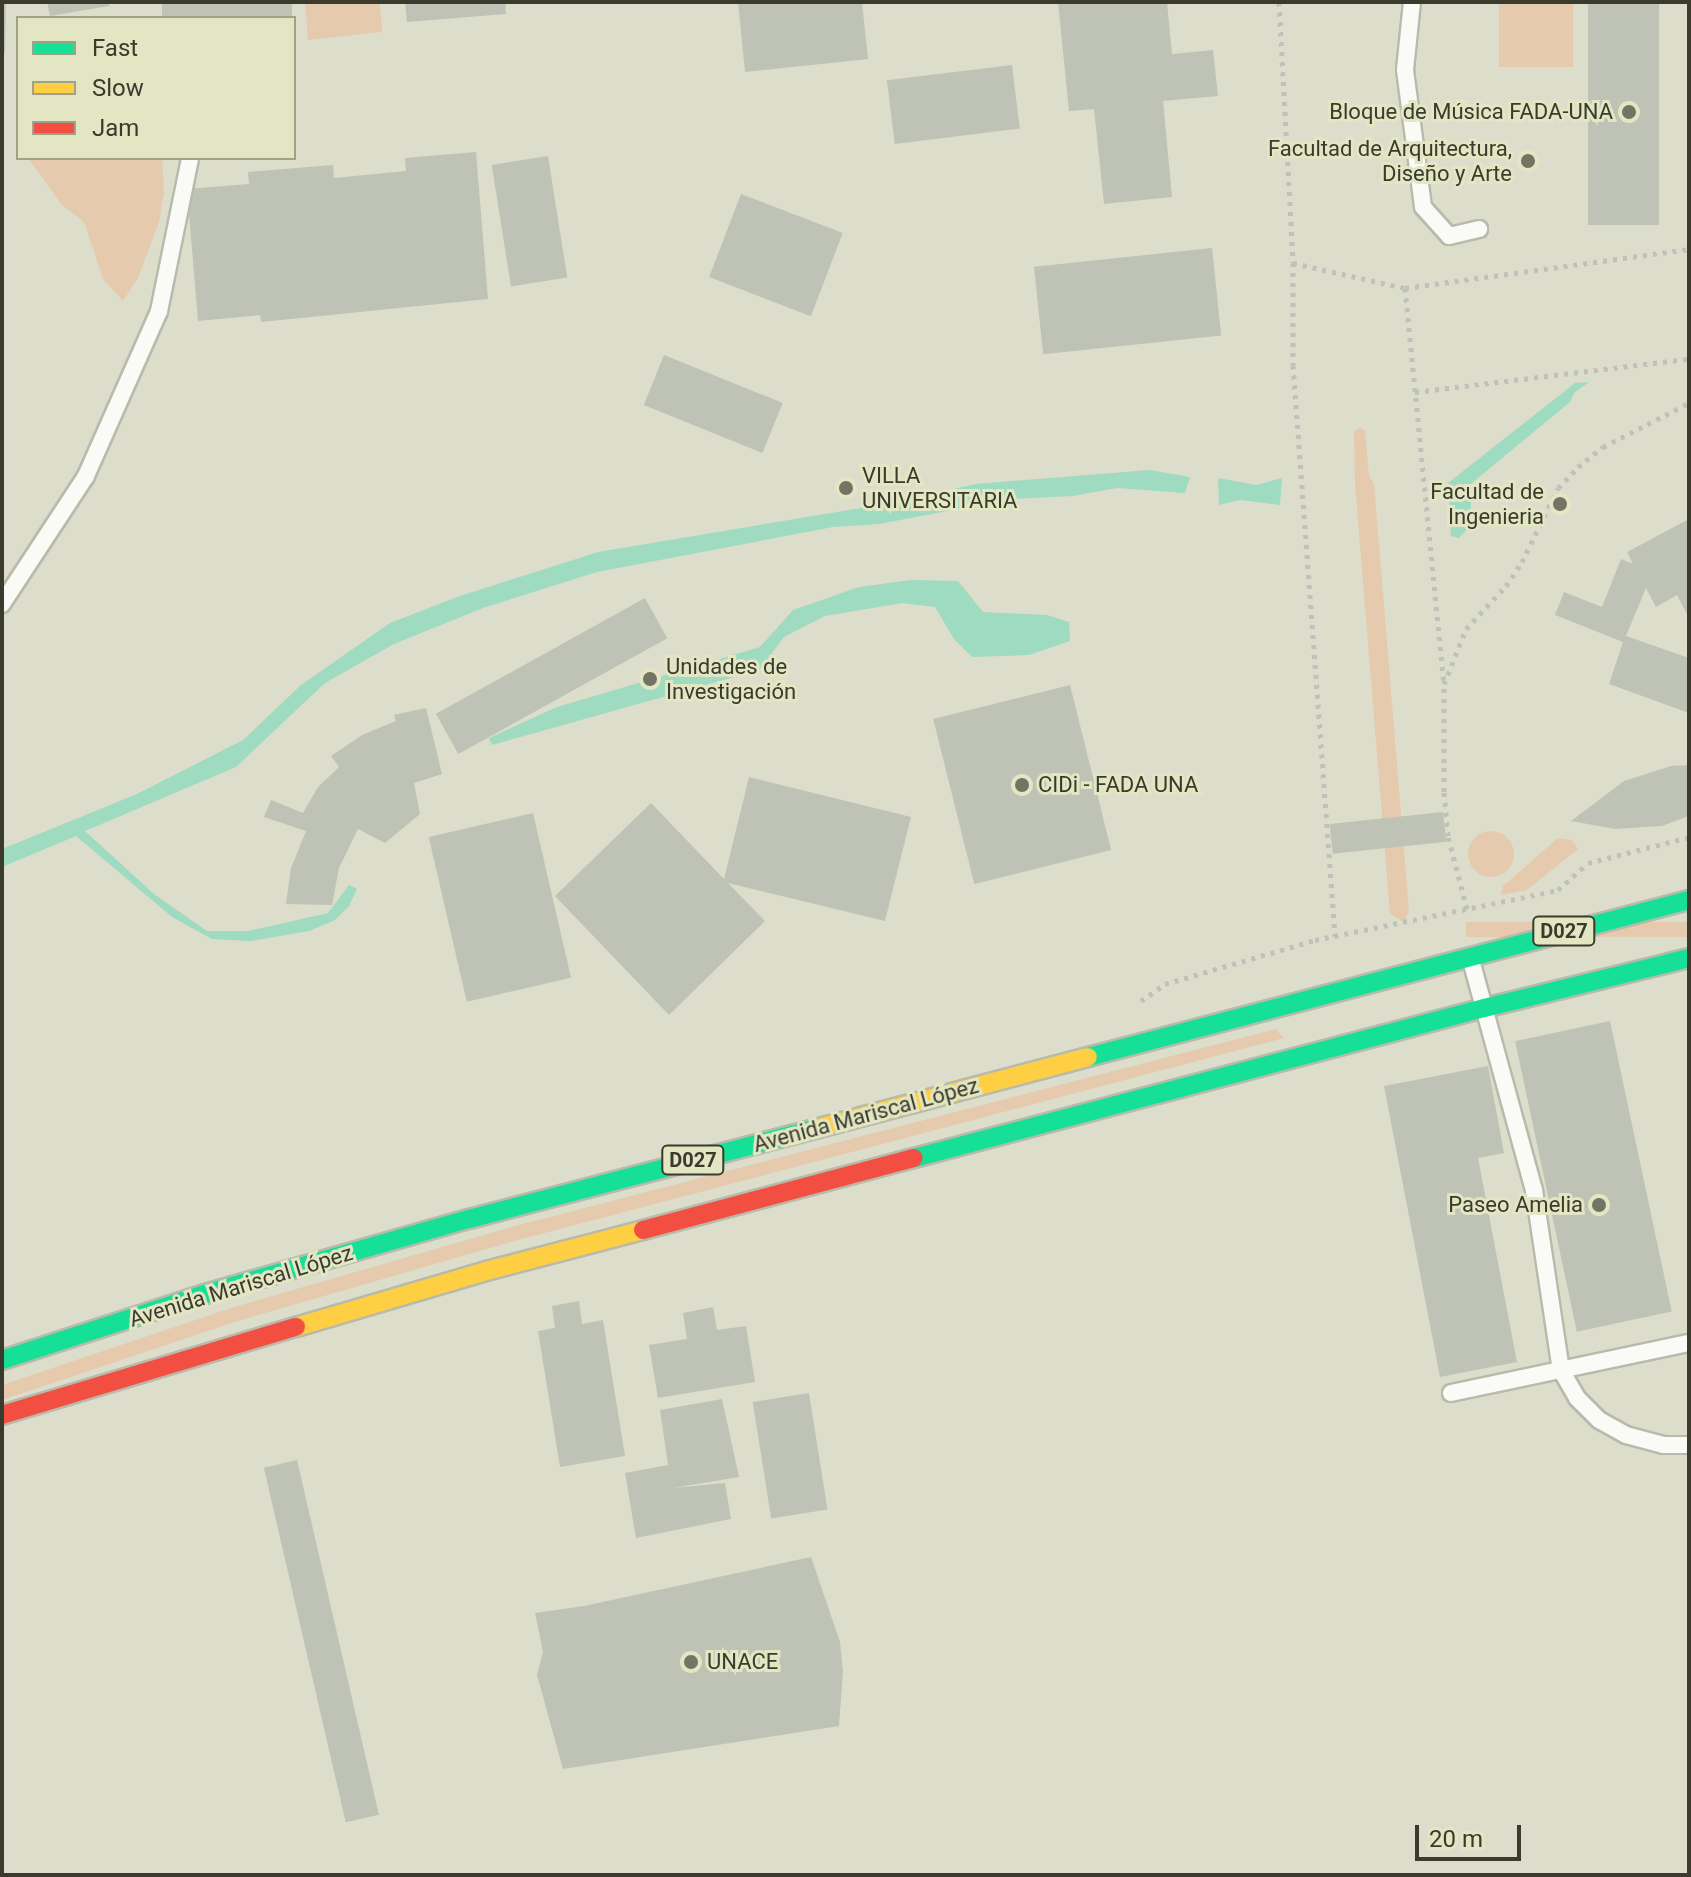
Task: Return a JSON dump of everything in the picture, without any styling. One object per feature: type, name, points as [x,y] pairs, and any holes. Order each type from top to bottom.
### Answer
[{"type":"highway","name":"Avenida Mariscal López","points":[[2,1360],[205,1294],[469,1219],[1689,900]]},
{"type":"highway","name":"D027","points":[[2,1415],[486,1271],[1484,1008],[1689,958]]},
{"type":"lane","points":[[1412,2],[1405,70],[1423,207],[1449,236],[1479,229]]},
{"type":"lane","points":[[2,604],[86,476],[159,311],[190,160]]},
{"type":"lane","points":[[1490,950],[1487,956],[1471,960],[1534,1190],[1561,1370],[1577,1398],[1599,1420],[1626,1435],[1663,1445],[1689,1445]]},
{"type":"lane","points":[[1451,1393],[1689,1343]]},
{"type":"path","points":[[1279,2],[1293,263],[1293,365],[1335,936]]},
{"type":"path","points":[[1293,263],[1405,288],[1689,249]]},
{"type":"path","points":[[1405,288],[1444,684],[1444,792],[1448,836],[1467,909]]},
{"type":"path","points":[[1415,392],[1689,359]]},
{"type":"path","points":[[1444,684],[1466,629],[1522,562],[1558,488],[1603,447],[1689,403]]},
{"type":"shaded area","points":[[305,2],[380,2],[382,32],[308,40]]},
{"type":"shaded area","points":[[1499,2],[1573,2],[1573,67],[1499,67]]},
{"type":"shaded area","points":[[29,160],[162,160],[164,193],[159,222],[138,278],[123,301],[103,279],[84,222],[62,205]]},
{"type":"shaded area","points":[[1589,382],[1574,393],[1570,402],[1472,483],[1470,526],[1459,538],[1451,536],[1448,483],[1575,383]]},
{"type":"shaded area","points":[[1360,427],[1365,431],[1369,476],[1374,483],[1409,911],[1404,922],[1390,914],[1355,484],[1354,432]]},
{"type":"shaded area","points":[[1149,470],[1190,477],[1185,493],[1117,488],[1073,496],[1011,499],[879,524],[833,527],[597,572],[483,608],[394,644],[325,683],[236,767],[85,831],[154,894],[207,931],[248,931],[328,913],[349,885],[357,889],[349,906],[335,920],[309,931],[251,941],[212,939],[172,917],[76,836],[2,867],[2,849],[137,794],[243,740],[301,685],[390,623],[460,596],[598,552],[903,501],[975,484]]},
{"type":"shaded area","points":[[1218,478],[1256,485],[1282,478],[1280,505],[1240,500],[1219,505]]},
{"type":"shaded area","points":[[911,580],[958,581],[983,612],[1047,615],[1069,622],[1070,641],[1029,655],[972,657],[954,639],[935,607],[902,603],[825,616],[784,637],[759,670],[492,745],[489,738],[557,707],[760,647],[793,610],[859,587]]},
{"type":"shaded area","points":[[1491,831],[1507,838],[1514,854],[1507,870],[1491,877],[1475,870],[1468,854],[1475,838]]},
{"type":"shaded area","points":[[1558,838],[1572,840],[1578,849],[1527,890],[1501,895],[1503,886]]},
{"type":"shaded area","points":[[1466,922],[1689,922],[1689,937],[1466,937]]},
{"type":"shaded area","points":[[1276,1029],[1284,1038],[518,1240],[238,1321],[2,1400],[2,1385],[234,1307],[515,1226]]},
{"type":"building","points":[[2,2],[6,2],[5,53],[2,53]]},
{"type":"building","points":[[47,2],[109,2],[109,6],[50,16]]},
{"type":"building","points":[[162,2],[292,2],[292,16],[162,16]]},
{"type":"building","points":[[405,2],[505,2],[506,14],[407,22]]},
{"type":"building","points":[[738,2],[862,2],[868,59],[745,72]]},
{"type":"building","points":[[1058,2],[1167,2],[1172,54],[1213,50],[1218,96],[1163,101],[1172,197],[1104,204],[1094,109],[1069,111]]},
{"type":"building","name":"Bloque de Música FADA-UNA","points":[[1588,2],[1659,2],[1659,225],[1588,225]]},
{"type":"building","points":[[1012,65],[1020,129],[895,144],[887,80]]},
{"type":"building","points":[[476,152],[488,299],[261,322],[260,315],[198,321],[187,189],[249,184],[248,172],[333,165],[334,178],[406,171],[405,158]]},
{"type":"building","points":[[548,156],[567,277],[511,286],[492,165]]},
{"type":"building","points":[[741,194],[843,233],[811,316],[709,277]]},
{"type":"building","points":[[1212,248],[1221,336],[1043,354],[1034,267]]},
{"type":"building","points":[[664,355],[783,403],[762,453],[644,405]]},
{"type":"building","points":[[1689,519],[1689,618],[1677,595],[1656,607],[1646,588],[1626,636],[1689,658],[1689,713],[1609,684],[1623,642],[1555,615],[1564,592],[1602,607],[1621,559],[1633,564],[1627,552]]},
{"type":"building","points":[[645,598],[667,638],[458,754],[436,714]]},
{"type":"building","name":"CIDi - FADA UNA","points":[[1070,685],[1111,850],[974,884],[933,719]]},
{"type":"building","points":[[426,708],[442,774],[414,783],[420,814],[385,843],[358,829],[339,868],[332,905],[286,904],[291,868],[306,831],[264,817],[271,800],[303,813],[318,787],[339,767],[331,756],[362,735],[396,721],[394,715]]},
{"type":"building","points":[[1689,765],[1689,816],[1662,826],[1615,829],[1571,821],[1624,781],[1671,766]]},
{"type":"building","points":[[749,777],[911,817],[885,921],[728,883],[765,921],[669,1015],[555,896],[651,803],[724,879]]},
{"type":"building","points":[[1443,812],[1446,842],[1333,854],[1330,824]]},
{"type":"building","points":[[533,813],[571,978],[467,1002],[429,837]]},
{"type":"building","name":"Paseo Amelia","points":[[1610,1021],[1672,1312],[1577,1332],[1515,1041]]},
{"type":"building","name":"Paseo Amelia","points":[[1488,1066],[1504,1153],[1478,1158],[1517,1362],[1440,1377],[1384,1086]]},
{"type":"building","points":[[579,1301],[582,1324],[603,1320],[625,1456],[560,1467],[538,1331],[555,1328],[552,1306]]},
{"type":"building","points":[[713,1307],[717,1330],[746,1326],[755,1382],[658,1398],[649,1345],[687,1339],[683,1313]]},
{"type":"building","points":[[809,1393],[827,1510],[771,1518],[753,1402]]},
{"type":"building","points":[[722,1399],[739,1477],[673,1488],[725,1483],[731,1519],[636,1538],[625,1473],[668,1465],[660,1410]]},
{"type":"building","points":[[297,1460],[379,1815],[346,1822],[264,1468]]},
{"type":"building","name":"UNACE","points":[[811,1557],[840,1642],[843,1672],[839,1726],[563,1769],[537,1675],[543,1652],[535,1613],[584,1606]]},
{"type":"traffic: fast","points":[[1088,1057],[1689,900]]},
{"type":"traffic: fast","points":[[914,1158],[1484,1008],[1689,958]]},
{"type":"traffic: fast","points":[[2,1360],[205,1294],[469,1219],[819,1128]]},
{"type":"traffic: slow","points":[[819,1128],[1088,1057]]},
{"type":"traffic: slow","points":[[296,1327],[486,1271],[643,1230]]},
{"type":"traffic: jam","points":[[643,1230],[914,1158]]},
{"type":"traffic: jam","points":[[2,1415],[296,1327]]},
{"type":"place","name":"Bloque de Música FADA-UNA","points":[[1629,112]]},
{"type":"place","name":"Facultad de Arquitectura, Diseño y Arte","points":[[1528,161]]},
{"type":"place","name":"VILLA UNIVERSITARIA","points":[[846,488]]},
{"type":"place","name":"Facultad de Ingenieria","points":[[1560,504]]},
{"type":"place","name":"Unidades de Investigación","points":[[650,679]]},
{"type":"place","name":"CIDi - FADA UNA","points":[[1022,785]]},
{"type":"place","name":"Paseo Amelia","points":[[1599,1205]]},
{"type":"place","name":"UNACE","points":[[691,1662]]}]
